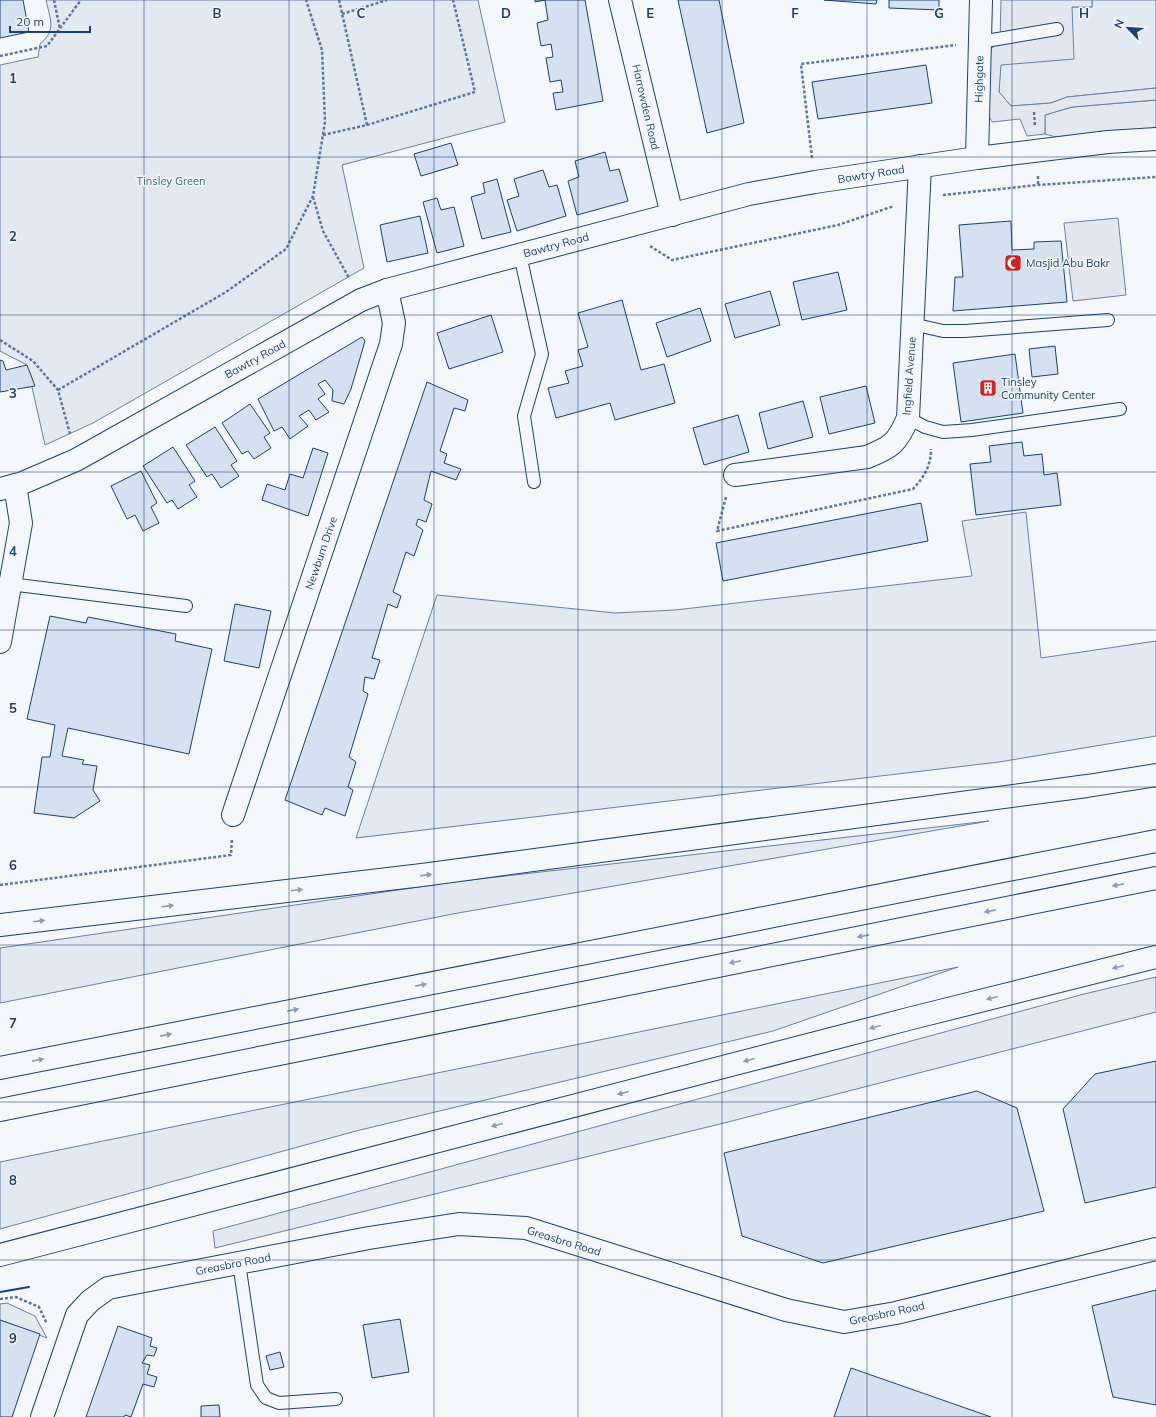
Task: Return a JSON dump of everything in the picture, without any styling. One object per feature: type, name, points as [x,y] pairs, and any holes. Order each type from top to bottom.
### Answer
[{"type":"main road","name":"Harrowden Road","points":[[620,0],[672,215]]},
{"type":"main road","name":"Highgate","points":[[977,158],[981,0]]},
{"type":"main road","name":"Bawtry Road","points":[[7,487],[76,460],[361,300],[387,290],[749,194],[815,182],[977,158],[1108,142],[1156,139]]},
{"type":"main road","name":"Ingfield Avenue","points":[[736,475],[867,457],[885,450],[899,437],[908,418],[920,166]]},
{"type":"main road","name":"Newburn Drive","points":[[233,815],[391,344],[394,323],[387,290]]},
{"type":"main road","points":[[0,642],[21,523],[7,487]]},
{"type":"main road","points":[[0,925],[422,876],[1071,788],[1156,775]]},
{"type":"main road","points":[[0,1068],[1156,841]]},
{"type":"main road","points":[[0,1110],[1156,878]]},
{"type":"main road","points":[[0,1255],[912,1018],[1156,957]]},
{"type":"main road","name":"Greasbro Road","points":[[42,1417],[77,1315],[90,1301],[108,1288],[369,1238],[459,1224],[526,1228],[786,1310],[844,1322],[896,1312],[1156,1249]]},
{"type":"lane","points":[[980,42],[1057,29]]},
{"type":"lane","points":[[520,255],[542,354],[524,416],[534,482]]},
{"type":"lane","points":[[912,324],[943,331],[965,331],[1108,320]]},
{"type":"lane","points":[[908,418],[932,429],[943,432],[972,430],[1120,409]]},
{"type":"lane","points":[[10,584],[186,606]]},
{"type":"lane","points":[[239,1263],[257,1385],[266,1398],[279,1403],[336,1398]]},
{"type":"path","points":[[54,0],[60,29]]},
{"type":"path","points":[[0,56],[47,46],[81,0]]},
{"type":"path","points":[[58,390],[226,292],[286,249],[313,196],[325,122],[322,50],[306,0]]},
{"type":"path","points":[[339,0],[367,125]]},
{"type":"path","points":[[342,14],[387,0]]},
{"type":"path","points":[[323,136],[367,125],[475,92],[454,0]]},
{"type":"path","points":[[815,182],[801,64],[980,42]]},
{"type":"path","points":[[635,224],[644,243],[672,260],[838,225],[918,198],[1038,185],[1156,177]]},
{"type":"path","points":[[313,196],[323,231],[361,300]]},
{"type":"path","points":[[0,340],[33,361],[58,390],[76,460]]},
{"type":"path","points":[[736,475],[727,492],[717,531],[913,489],[924,477],[931,458],[932,429]]},
{"type":"path","points":[[0,885],[231,855],[233,815]]},
{"type":"path","points":[[0,1299],[16,1297],[39,1307],[63,1358]]},
{"type":"green space","name":"Tinsley Green","points":[[46,0],[478,0],[505,122],[342,165],[364,268],[93,423],[45,445],[27,365],[0,351],[0,65],[38,57],[40,44],[49,34],[51,24]]},
{"type":"green space","points":[[1092,0],[1156,0],[1156,88],[1067,97],[1051,103],[1011,106],[999,92],[1000,65],[1072,7],[1092,7]]},
{"type":"green space","points":[[1156,100],[1156,128],[1056,137],[1045,134],[1045,115],[1072,107]]},
{"type":"green space","points":[[1026,512],[1041,658],[1156,641],[1156,736],[999,762],[356,838],[437,595],[615,613],[675,610],[972,576],[962,521]]},
{"type":"green space","points":[[989,821],[458,913],[0,1003],[0,948],[453,882]]},
{"type":"green space","points":[[958,967],[773,1031],[356,1131],[0,1229],[0,1162]]},
{"type":"green space","points":[[1156,977],[1156,1012],[728,1122],[215,1248],[213,1231],[1084,994]]},
{"type":"green space","points":[[7,1303],[35,1316],[47,1338],[0,1320],[0,1304]]},
{"type":"shaded area","points":[[1001,0],[1092,0],[1092,7],[1072,7],[1074,59],[1001,65],[999,92],[1011,106],[1051,103],[1067,97],[1156,88],[1156,100],[1072,107],[1045,115],[1045,134],[1027,136],[1020,119],[992,122],[987,112],[988,51],[1000,42]]},
{"type":"shaded area","points":[[1118,218],[1126,295],[1073,301],[1064,223]]},
{"type":"building","points":[[0,0],[23,0],[29,32],[0,38]]},
{"type":"building","points":[[545,0],[585,0],[603,101],[556,110],[553,93],[563,92],[561,80],[550,82],[546,58],[553,57],[551,44],[541,46],[537,23],[548,20]]},
{"type":"building","points":[[678,0],[719,0],[744,123],[707,133]]},
{"type":"building","points":[[824,0],[877,0],[876,4]]},
{"type":"building","points":[[889,0],[939,0],[939,10],[889,8]]},
{"type":"building","points":[[926,65],[932,103],[818,119],[812,82]]},
{"type":"building","points":[[451,143],[458,165],[421,176],[414,154]]},
{"type":"building","points":[[605,152],[610,171],[619,169],[628,201],[577,215],[568,181],[579,177],[575,161]]},
{"type":"building","points":[[543,170],[549,187],[557,185],[566,216],[517,231],[507,200],[519,196],[514,179]]},
{"type":"building","points":[[497,179],[511,232],[482,239],[471,197],[485,193],[483,183]]},
{"type":"building","points":[[437,198],[441,210],[454,207],[464,246],[437,253],[423,202]]},
{"type":"building","points":[[420,216],[428,253],[387,262],[380,225]]},
{"type":"building","name":"Masjid Abu Bakr","points":[[1011,221],[1012,250],[1034,249],[1034,242],[1061,241],[1067,302],[953,311],[955,277],[963,277],[959,225]]},
{"type":"building","points":[[838,272],[847,310],[802,320],[793,282]]},
{"type":"building","points":[[770,291],[780,325],[735,338],[725,304]]},
{"type":"building","points":[[622,300],[641,370],[664,364],[675,403],[615,420],[610,403],[556,418],[548,388],[569,383],[565,371],[583,366],[578,350],[588,347],[578,313]]},
{"type":"building","points":[[700,308],[711,341],[667,357],[656,323]]},
{"type":"building","points":[[491,315],[503,352],[449,369],[437,333]]},
{"type":"building","points":[[362,337],[365,341],[351,389],[344,404],[332,401],[333,390],[325,380],[318,384],[325,394],[318,399],[329,412],[316,420],[309,410],[299,416],[308,426],[290,439],[282,427],[274,431],[258,399]]},
{"type":"building","points":[[1055,346],[1058,374],[1032,377],[1029,349]]},
{"type":"building","name":"Tinsley Community Center","points":[[1015,354],[1023,413],[961,422],[953,363]]},
{"type":"building","points":[[0,360],[3,361],[6,370],[27,365],[35,386],[0,392]]},
{"type":"building","points":[[427,382],[468,400],[465,411],[454,408],[440,451],[447,454],[444,463],[461,469],[456,480],[431,471],[424,500],[432,504],[426,522],[418,519],[416,525],[423,530],[414,556],[406,552],[393,592],[401,596],[397,608],[388,604],[372,658],[380,660],[374,679],[365,677],[363,691],[368,694],[349,757],[356,762],[348,787],[353,790],[345,816],[325,808],[322,815],[285,800]]},
{"type":"building","points":[[866,386],[875,423],[829,434],[820,397]]},
{"type":"building","points":[[803,401],[813,437],[768,449],[759,413]]},
{"type":"building","points":[[250,404],[270,433],[264,437],[271,448],[254,459],[248,451],[242,454],[222,423]]},
{"type":"building","points":[[738,415],[749,452],[704,465],[693,428]]},
{"type":"building","points":[[215,427],[237,461],[231,465],[239,476],[221,488],[212,474],[207,477],[186,445]]},
{"type":"building","points":[[1022,442],[1024,456],[1042,454],[1044,475],[1057,473],[1061,505],[976,515],[970,464],[991,462],[989,446]]},
{"type":"building","points":[[173,447],[195,481],[189,485],[197,497],[178,509],[172,500],[167,503],[143,466]]},
{"type":"building","points":[[313,448],[328,453],[308,516],[262,500],[267,484],[285,490],[290,474],[303,478]]},
{"type":"building","points":[[141,471],[157,503],[151,507],[159,523],[143,531],[135,515],[127,519],[111,486]]},
{"type":"building","points":[[921,503],[928,541],[723,581],[716,543]]},
{"type":"building","points":[[235,604],[271,611],[259,668],[224,661]]},
{"type":"building","points":[[50,616],[86,623],[88,617],[176,634],[175,641],[212,649],[189,754],[68,728],[62,756],[84,760],[82,764],[97,766],[93,790],[100,801],[74,818],[34,813],[42,757],[50,757],[55,725],[27,719]]},
{"type":"building","points":[[1156,1061],[1156,1187],[1085,1203],[1063,1109],[1095,1074]]},
{"type":"building","points":[[977,1091],[1017,1108],[1044,1211],[823,1263],[742,1236],[724,1153]]},
{"type":"building","points":[[1156,1290],[1156,1405],[1113,1397],[1092,1306]]},
{"type":"building","points":[[400,1319],[409,1372],[372,1378],[363,1325]]},
{"type":"building","points":[[0,1320],[40,1334],[12,1417],[0,1417]]},
{"type":"building","points":[[118,1326],[152,1338],[150,1346],[157,1348],[154,1356],[147,1355],[142,1363],[150,1365],[147,1374],[157,1377],[154,1387],[143,1384],[131,1417],[125,1415],[124,1417],[86,1417]]},
{"type":"building","points":[[280,1352],[284,1367],[270,1370],[266,1356]]},
{"type":"building","points":[[851,1368],[991,1417],[834,1417]]},
{"type":"building","points":[[219,1405],[220,1417],[201,1417],[201,1406]]},
{"type":"wall","points":[[0,1292],[29,1287]]},
{"type":"place","name":"Masjid Abu Bakr","points":[[1013,263]]},
{"type":"place","name":"Tinsley Community Center","points":[[988,388]]}]
